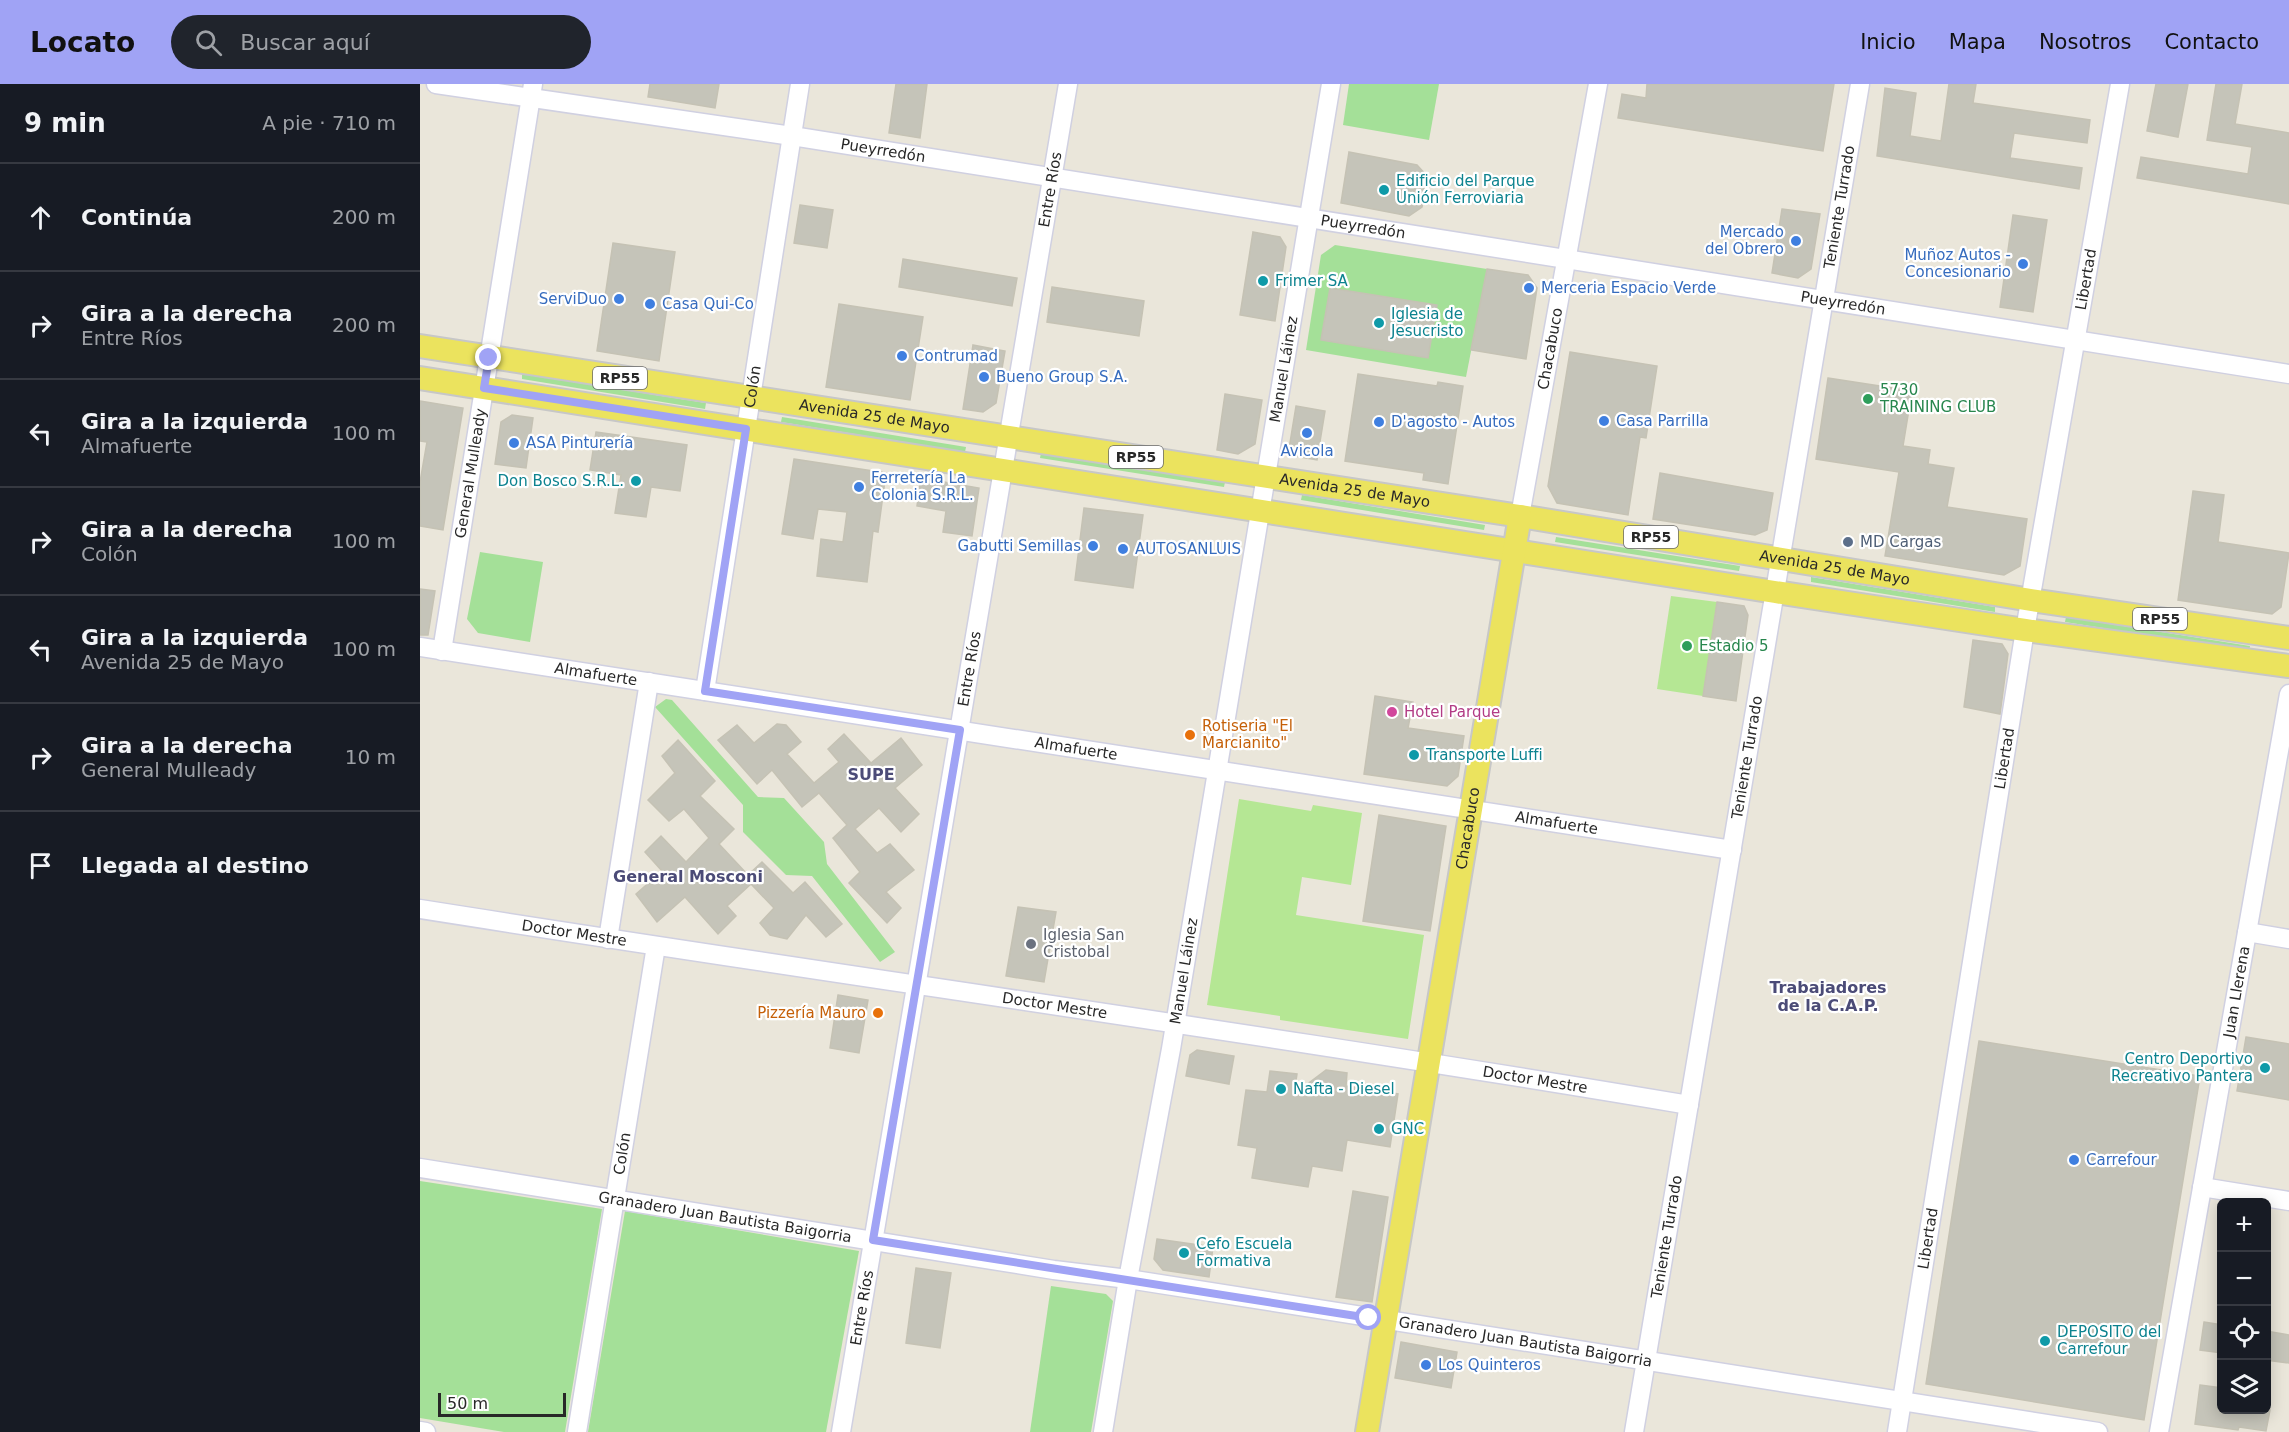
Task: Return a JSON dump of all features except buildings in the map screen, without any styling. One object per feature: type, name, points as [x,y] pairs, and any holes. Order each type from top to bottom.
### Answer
[{"type":"main road","name":"Avenida 25 de Mayo","points":[[420,346],[1520,516],[2031,600],[2289,638]]},
{"type":"main road","name":"RP55","points":[[420,378],[1775,592],[2025,630],[2289,666]]},
{"type":"main road","name":"Chacabuco","points":[[1366,1432],[1473,808],[1520,516]]},
{"type":"street","name":"Pueyrredón","points":[[436,84],[531,91],[792,136],[2289,374]]},
{"type":"street","name":"Colón","points":[[705,691],[800,84]]},
{"type":"street","name":"Entre Ríos","points":[[841,1432],[1068,84]]},
{"type":"street","name":"Manuel Láinez","points":[[1103,1432],[1128,1279],[1175,1024],[1331,84]]},
{"type":"street","name":"Chacabuco","points":[[1520,516],[1598,84]]},
{"type":"street","name":"Teniente Turrado","points":[[1634,1432],[1860,84]]},
{"type":"street","name":"Libertad","points":[[1898,1432],[2025,630],[2120,84]]},
{"type":"street","name":"General Mulleady","points":[[442,651],[531,91]]},
{"type":"street","name":"Almafuerte","points":[[420,647],[1732,849]]},
{"type":"street","points":[[608,939],[649,682]]},
{"type":"street","name":"Juan Llerena","points":[[2159,1432],[2289,694]]},
{"type":"street","name":"Doctor Mestre","points":[[420,909],[1430,1063],[1689,1105]]},
{"type":"street","points":[[2247,932],[2289,939]]},
{"type":"street","name":"Colón","points":[[577,1432],[656,946]]},
{"type":"street","name":"Granadero Juan Bautista Baigorria","points":[[420,1168],[1054,1270],[1128,1279],[2098,1432]]},
{"type":"street","points":[[2202,1187],[2289,1201]]},
{"type":"street","points":[[420,1431],[426,1432]]},
{"type":"green space","points":[[1349,84],[1439,84],[1429,140],[1343,125]]},
{"type":"green space","points":[[1335,245],[1487,269],[1466,377],[1306,350],[1321,255]]},
{"type":"green space","points":[[522,374],[706,403],[705,409],[522,379]]},
{"type":"green space","points":[[782,417],[966,447],[965,452],[781,422]]},
{"type":"green space","points":[[1041,453],[1225,482],[1224,487],[1040,458]]},
{"type":"green space","points":[[1302,495],[1485,525],[1484,530],[1301,500]]},
{"type":"green space","points":[[1556,537],[1740,566],[1739,571],[1555,542]]},
{"type":"green space","points":[[480,552],[543,562],[530,642],[478,633],[467,619]]},
{"type":"green space","points":[[1811,577],[1995,607],[1995,612],[1811,582]]},
{"type":"green space","name":"Estadio 5","points":[[1671,596],[1717,602],[1703,696],[1657,689]]},
{"type":"green space","points":[[2066,617],[2250,646],[2249,651],[2065,622]]},
{"type":"green space","points":[[666,699],[672,700],[758,797],[784,798],[824,842],[827,864],[895,952],[880,962],[812,876],[786,875],[743,832],[743,805],[655,707]]},
{"type":"green space","points":[[1239,799],[1311,811],[1313,805],[1362,813],[1351,885],[1302,877],[1296,915],[1424,935],[1408,1039],[1280,1020],[1280,1016],[1207,1005]]},
{"type":"green space","points":[[420,1181],[602,1209],[565,1432],[504,1432],[420,1418]]},
{"type":"green space","points":[[625,1211],[859,1251],[826,1432],[588,1432]]},
{"type":"green space","points":[[1051,1286],[1106,1294],[1113,1301],[1091,1432],[1030,1432]]},
{"type":"place","name":"Edificio del Parque Unión Ferroviaria","points":[[1384,190]]},
{"type":"place","name":"Mercado del Obrero","points":[[1796,241]]},
{"type":"place","name":"Muñoz Autos - Concesionario","points":[[2023,264]]},
{"type":"place","name":"Frimer SA","points":[[1263,281]]},
{"type":"place","name":"Merceria Espacio Verde","points":[[1529,288]]},
{"type":"place","name":"ServiDuo","points":[[619,299]]},
{"type":"place","name":"Casa Qui-Co","points":[[650,304]]},
{"type":"place","name":"Iglesia de Jesucristo","points":[[1379,323]]},
{"type":"place","name":"Contrumad","points":[[902,356]]},
{"type":"place","name":"Bueno Group S.A.","points":[[984,377]]},
{"type":"place","name":"5730 TRAINING CLUB","points":[[1868,399]]},
{"type":"place","name":"Casa Parrilla","points":[[1604,421]]},
{"type":"place","name":"D'agosto - Autos","points":[[1379,422]]},
{"type":"place","name":"Avicola","points":[[1307,433]]},
{"type":"place","name":"ASA Pinturería","points":[[514,443]]},
{"type":"place","name":"Don Bosco S.R.L.","points":[[636,481]]},
{"type":"place","name":"Ferretería La Colonia S.R.L.","points":[[859,487]]},
{"type":"place","name":"MD Cargas","points":[[1848,542]]},
{"type":"place","name":"Gabutti Semillas","points":[[1093,546]]},
{"type":"place","name":"AUTOSANLUIS","points":[[1123,549]]},
{"type":"place","name":"Estadio 5","points":[[1687,646]]},
{"type":"place","name":"Hotel Parque","points":[[1392,712]]},
{"type":"place","name":"Rotiseria \"El Marcianito\"","points":[[1190,735]]},
{"type":"place","name":"Transporte Luffi","points":[[1414,755]]},
{"type":"place","name":"Iglesia San Cristobal","points":[[1031,944]]},
{"type":"place","name":"Pizzería Mauro","points":[[878,1013]]},
{"type":"place","name":"Centro Deportivo Recreativo Pantera","points":[[2265,1068]]},
{"type":"place","name":"Nafta - Diesel","points":[[1281,1089]]},
{"type":"place","name":"GNC","points":[[1379,1129]]},
{"type":"place","name":"Carrefour","points":[[2074,1160]]},
{"type":"place","name":"Cefo Escuela Formativa","points":[[1184,1253]]},
{"type":"place","name":"DEPOSITO del Carrefour","points":[[2045,1341]]},
{"type":"place","name":"Los Quinteros","points":[[1426,1365]]},
{"type":"district","name":"SUPE","points":[[871,774]]},
{"type":"district","name":"General Mosconi","points":[[688,876]]},
{"type":"district","name":"Trabajadores de la C.A.P.","points":[[1828,996]]},
{"type":"route","points":[[489,358],[484,388],[746,429],[705,691],[960,730],[873,1240],[1369,1318]]}]
